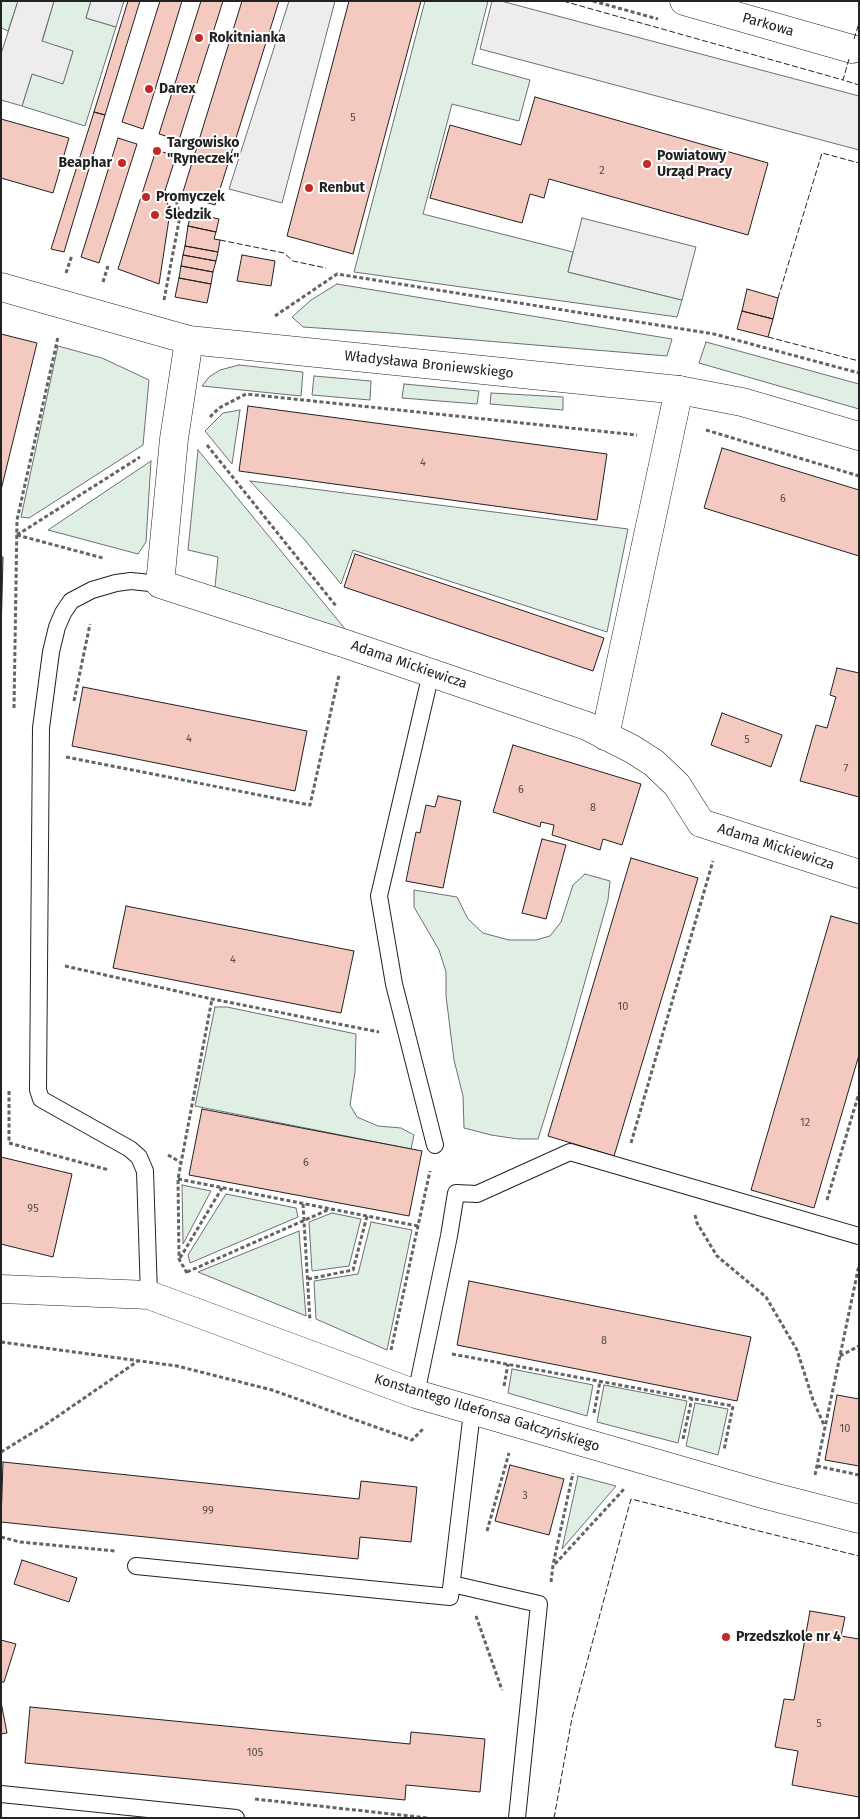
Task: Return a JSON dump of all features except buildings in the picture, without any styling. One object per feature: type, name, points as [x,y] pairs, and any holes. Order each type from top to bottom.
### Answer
[{"type":"street","name":"Parkowa","points":[[684,1],[855,50]]},
{"type":"street","name":"Władysława Broniewskiego","points":[[1,287],[189,340],[679,390],[742,402],[859,436]]},
{"type":"street","points":[[160,584],[174,439],[189,340]]},
{"type":"street","points":[[605,736],[679,390]]},
{"type":"street","name":"Adama Mickiewicza","points":[[160,584],[587,726],[632,749],[654,763],[677,785],[702,823],[859,874]]},
{"type":"street","name":"Konstantego Ildefonsa Gałczyńskiego","points":[[1,1289],[149,1295],[418,1382],[472,1412],[766,1495],[859,1519]]},
{"type":"lane","points":[[149,1295],[144,1170],[139,1157],[130,1149],[41,1099],[38,1090],[41,728],[51,652],[57,627],[71,601],[92,590],[131,580],[160,584]]},
{"type":"lane","points":[[431,673],[378,896],[394,984],[435,1145]]},
{"type":"lane","points":[[418,1382],[449,1236],[456,1192],[477,1194],[570,1152],[859,1236]]},
{"type":"lane","points":[[136,1566],[450,1597],[472,1412]]},
{"type":"lane","points":[[452,1584],[539,1604],[516,1818]]},
{"type":"lane","points":[[1,1794],[236,1818]]},
{"type":"path","points":[[593,1],[660,20]]},
{"type":"path","points":[[162,306],[180,216],[174,192]]},
{"type":"path","points":[[64,280],[72,255]]},
{"type":"path","points":[[100,291],[108,266]]},
{"type":"path","points":[[274,317],[337,274],[714,334],[859,373]]},
{"type":"path","points":[[17,520],[58,337]]},
{"type":"path","points":[[207,420],[219,408],[246,394],[648,436],[693,426],[859,476]]},
{"type":"path","points":[[202,438],[337,607]]},
{"type":"path","points":[[103,558],[17,535],[142,455]]},
{"type":"path","points":[[73,706],[90,623],[95,616]]},
{"type":"path","points":[[63,752],[63,757],[310,805],[340,667]]},
{"type":"path","points":[[623,1168],[715,856]]},
{"type":"path","points":[[60,965],[212,999],[407,1038]]},
{"type":"path","points":[[195,1276],[186,1273],[179,1260],[178,1180],[212,999]]},
{"type":"path","points":[[819,1225],[859,1093]]},
{"type":"path","points":[[8,1143],[111,1171]]},
{"type":"path","points":[[418,1382],[390,1356],[435,1145]]},
{"type":"path","points":[[164,1153],[180,1162]]},
{"type":"path","points":[[178,1180],[418,1226]]},
{"type":"path","points":[[686,1186],[697,1223],[717,1256],[766,1297],[797,1350],[813,1400],[824,1425]]},
{"type":"path","points":[[179,1260],[222,1188]]},
{"type":"path","points":[[302,1320],[311,1323],[304,1204]]},
{"type":"path","points":[[186,1273],[330,1209]]},
{"type":"path","points":[[308,1278],[353,1270],[367,1216]]},
{"type":"path","points":[[814,1484],[824,1425],[859,1265]]},
{"type":"path","points":[[1,1342],[177,1366],[272,1390],[412,1440]]},
{"type":"path","points":[[839,1356],[859,1346]]},
{"type":"path","points":[[449,1353],[733,1406],[722,1459]]},
{"type":"path","points":[[1,1452],[46,1425],[138,1361]]},
{"type":"path","points":[[504,1389],[508,1364]]},
{"type":"path","points":[[593,1415],[600,1381]]},
{"type":"path","points":[[683,1440],[692,1398]]},
{"type":"path","points":[[486,1534],[509,1452]]},
{"type":"path","points":[[817,1466],[859,1475]]},
{"type":"path","points":[[553,1565],[629,1483]]},
{"type":"path","points":[[1,1537],[20,1542]]},
{"type":"green space","points":[[1,1],[18,1],[8,31],[1,28]]},
{"type":"green space","points":[[54,1],[91,1],[86,18],[116,27],[85,126],[22,106],[32,74],[63,83],[73,51],[42,42]]},
{"type":"green space","points":[[425,1],[488,1],[472,64],[530,80],[519,121],[452,104],[423,214],[573,252],[568,272],[682,300],[677,317],[354,272]]},
{"type":"green space","points":[[337,284],[672,339],[667,356],[303,327],[292,317],[311,300]]},
{"type":"green space","points":[[706,342],[859,384],[859,409],[699,363]]},
{"type":"green space","points":[[58,346],[102,358],[149,380],[143,445],[29,518],[21,517]]},
{"type":"green space","points":[[239,365],[303,372],[301,396],[202,386],[209,377],[220,370]]},
{"type":"green space","points":[[314,376],[371,381],[370,400],[312,395]]},
{"type":"green space","points":[[404,384],[479,391],[477,404],[402,398]]},
{"type":"green space","points":[[491,393],[563,397],[563,410],[490,404]]},
{"type":"green space","points":[[240,410],[232,464],[205,431],[223,413]]},
{"type":"green space","points":[[198,450],[350,635],[215,587],[218,557],[188,550]]},
{"type":"green space","points":[[151,461],[146,542],[138,554],[48,530]]},
{"type":"green space","points":[[250,481],[628,529],[607,632],[353,550],[341,584],[304,539]]},
{"type":"green space","points":[[585,874],[610,881],[608,900],[538,1139],[518,1139],[491,1135],[464,1128],[463,1096],[454,1060],[446,996],[446,972],[439,950],[414,907],[414,890],[457,897],[468,919],[483,933],[509,940],[536,940],[550,936],[561,922],[573,885]]},
{"type":"green space","points":[[215,1007],[227,1007],[356,1034],[355,1072],[350,1105],[357,1117],[378,1126],[401,1128],[414,1135],[411,1149],[195,1106]]},
{"type":"green space","points":[[182,1185],[211,1191],[183,1244]]},
{"type":"green space","points":[[226,1194],[296,1208],[298,1217],[190,1263],[188,1255]]},
{"type":"green space","points":[[332,1213],[361,1219],[349,1266],[312,1271],[309,1222]]},
{"type":"green space","points":[[371,1222],[412,1230],[387,1350],[316,1319],[314,1281],[358,1274]]},
{"type":"green space","points":[[299,1231],[306,1316],[198,1272]]},
{"type":"green space","points":[[512,1369],[593,1385],[587,1416],[508,1393]]},
{"type":"green space","points":[[604,1385],[687,1401],[678,1443],[597,1422]]},
{"type":"green space","points":[[695,1403],[728,1409],[718,1455],[686,1446]]},
{"type":"green space","points":[[578,1476],[616,1486],[562,1549]]},
{"type":"shaded area","points":[[18,1],[54,1],[42,41],[73,51],[63,84],[32,74],[22,106],[1,100],[1,54]]},
{"type":"shaded area","points":[[91,1],[124,1],[116,27],[86,18]]},
{"type":"shaded area","points":[[289,1],[335,1],[282,203],[229,189]]},
{"type":"shaded area","points":[[492,1],[501,1],[859,96],[859,150],[480,49]]},
{"type":"shaded area","points":[[582,218],[696,247],[682,300],[568,272]]},
{"type":"fence","points":[[563,1],[843,80]]},
{"type":"fence","points":[[854,39],[859,23]]},
{"type":"fence","points":[[849,59],[843,80],[859,85]]},
{"type":"fence","points":[[778,298],[822,153],[859,163]]},
{"type":"fence","points":[[220,240],[284,253],[293,261],[326,268]]},
{"type":"fence","points":[[768,337],[859,361]]},
{"type":"fence","points":[[554,1818],[572,1718],[631,1499],[859,1556]]},
{"type":"place","name":"Rokitnianka","points":[[199,38]]},
{"type":"place","name":"Darex","points":[[149,89]]},
{"type":"place","name":"Targowisko \"Ryneczek\"","points":[[157,151]]},
{"type":"place","name":"Beaphar","points":[[122,163]]},
{"type":"place","name":"Powiatowy Urząd Pracy","points":[[647,164]]},
{"type":"place","name":"Renbut","points":[[309,188]]},
{"type":"place","name":"Promyczek","points":[[146,197]]},
{"type":"place","name":"Śledzik","points":[[155,215]]},
{"type":"place","name":"Przedszkole nr 4","points":[[726,1637]]}]
